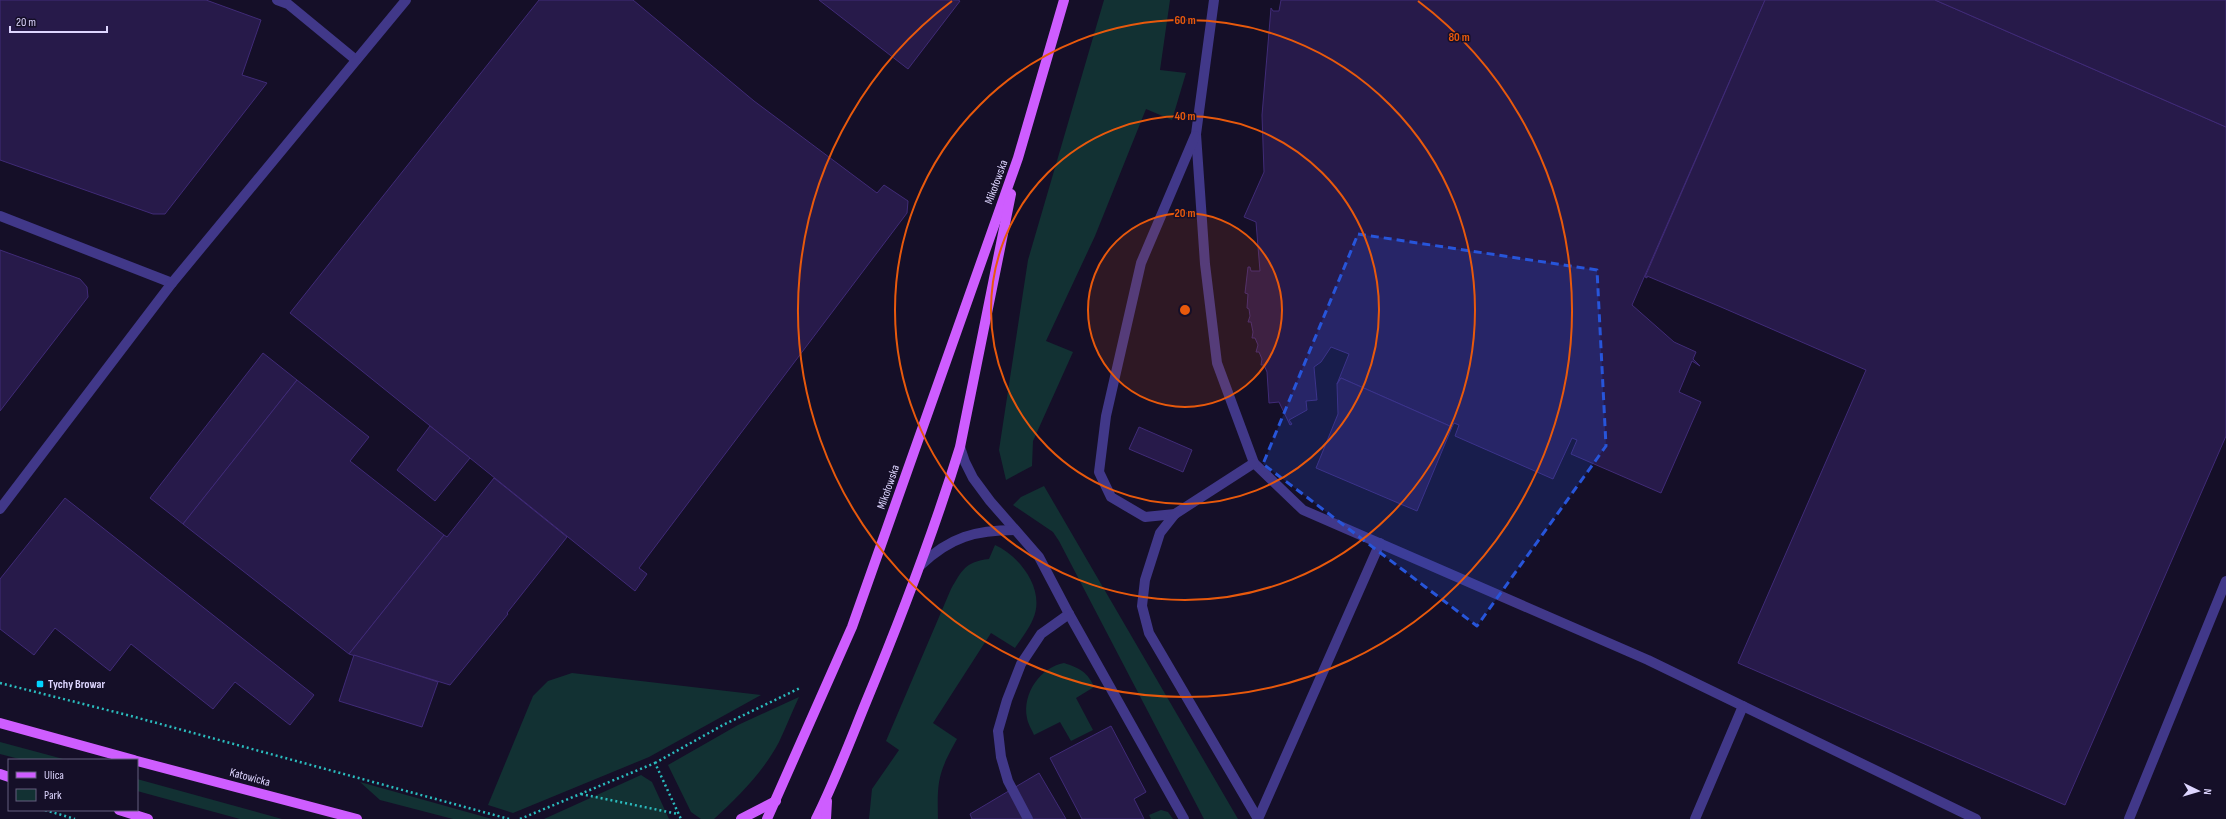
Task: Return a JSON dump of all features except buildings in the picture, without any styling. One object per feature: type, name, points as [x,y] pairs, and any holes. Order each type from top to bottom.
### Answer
[{"type":"main road","name":"Mikołowska","points":[[767,819],[852,628],[1018,158],[1064,0]]},
{"type":"main road","name":"Mikołowska","points":[[816,819],[827,798],[921,565],[960,447],[1018,158]]},
{"type":"main road","points":[[0,723],[130,759]]},
{"type":"main road","name":"Katowicka","points":[[138,761],[357,819]]},
{"type":"main road","points":[[826,819],[827,798]]},
{"type":"main road","points":[[740,819],[776,801]]},
{"type":"main road","points":[[122,811],[148,819]]},
{"type":"lane","points":[[277,0],[288,4],[356,60]]},
{"type":"lane","points":[[0,509],[172,283],[406,0]]},
{"type":"lane","points":[[1214,0],[1196,134],[1205,264],[1217,363],[1254,463],[1303,510],[1648,660],[1976,819]]},
{"type":"lane","points":[[1175,514],[1145,517],[1111,497],[1099,472],[1106,416],[1141,263],[1196,134]]},
{"type":"lane","points":[[0,216],[172,283]]},
{"type":"lane","points":[[960,447],[973,478],[1039,557],[1069,614],[1184,819]]},
{"type":"lane","points":[[1254,463],[1175,514],[1160,533],[1151,555],[1145,580],[1142,606],[1149,633],[1258,819]]},
{"type":"lane","points":[[921,565],[936,550],[964,536],[997,530],[1016,530]]},
{"type":"lane","points":[[1258,819],[1380,543]]},
{"type":"lane","points":[[2129,819],[2226,582]]},
{"type":"lane","points":[[1028,819],[1008,781],[1000,757],[998,731],[1006,700],[1021,664],[1041,634],[1069,614]]},
{"type":"lane","points":[[1695,819],[1743,706]]},
{"type":"path","points":[[0,683],[131,716],[509,819]]},
{"type":"path","points":[[520,819],[655,763],[723,725],[802,687]]},
{"type":"path","points":[[655,763],[682,819]]},
{"type":"path","points":[[580,794],[679,814]]},
{"type":"path","points":[[48,811],[75,819]]},
{"type":"highlighted area","points":[[1358,234],[1597,270],[1606,446],[1477,626],[1263,464]]},
{"type":"green space","points":[[1104,0],[1170,0],[1160,70],[1186,73],[1172,120],[1146,109],[1095,236],[1046,341],[1073,352],[1033,441],[1032,466],[1006,480],[999,450],[1028,260]]},
{"type":"green space","points":[[1044,486],[1238,819],[1204,819],[1059,541],[1053,532],[1013,505],[1021,497]]},
{"type":"green space","points":[[995,545],[1013,557],[1028,575],[1036,597],[1036,608],[1033,619],[1015,648],[991,633],[933,723],[957,739],[942,769],[938,795],[938,819],[869,819],[872,789],[899,750],[886,741],[951,589],[965,568],[974,562],[989,559]]},
{"type":"green space","points":[[1064,663],[1086,674],[1094,687],[1076,698],[1093,730],[1071,741],[1060,722],[1034,735],[1029,725],[1026,709],[1027,699],[1035,683],[1048,670],[1056,665]]},
{"type":"green space","points":[[572,673],[761,695],[649,757],[513,813],[488,805],[533,696],[548,681]]},
{"type":"green space","points":[[799,697],[773,753],[741,792],[714,819],[701,819],[691,812],[668,765],[738,725]]},
{"type":"green space","points":[[0,742],[63,759],[19,759],[0,754]]},
{"type":"green space","points":[[641,775],[652,782],[669,819],[544,819]]},
{"type":"green space","points":[[138,779],[282,819],[240,819],[138,791]]},
{"type":"green space","points":[[360,782],[492,819],[453,819],[380,800]]},
{"type":"green space","points":[[1161,810],[1168,812],[1173,819],[1151,819],[1149,815]]},
{"type":"place","name":"Tychy Browar","points":[[40,684]]}]
